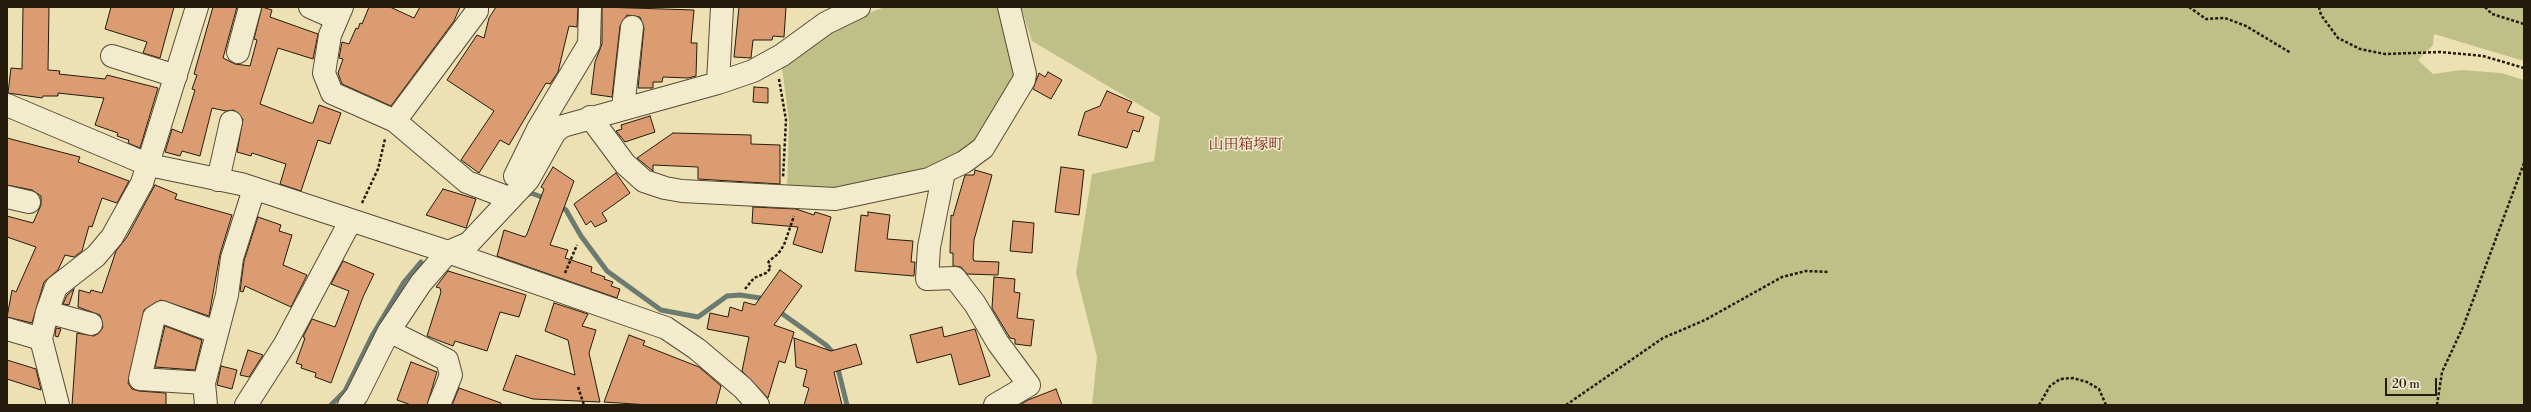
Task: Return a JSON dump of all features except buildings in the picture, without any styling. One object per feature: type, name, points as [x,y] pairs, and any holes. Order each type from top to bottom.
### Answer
[{"type":"street","points":[[58,405],[42,339],[47,312],[56,287],[96,256],[112,237],[149,165],[197,7]]},
{"type":"street","points":[[238,52],[250,7]]},
{"type":"street","points":[[310,7],[339,13],[330,35],[324,73],[332,93],[392,120],[467,182],[509,198]]},
{"type":"street","points":[[392,120],[477,11],[478,7]]},
{"type":"street","points":[[509,198],[519,166],[589,44],[590,7]]},
{"type":"street","points":[[718,84],[722,7]]},
{"type":"street","points":[[349,405],[357,395],[389,331],[420,282],[448,252],[469,243],[509,198],[528,180],[555,132],[563,126],[590,117],[718,84],[753,71],[776,58],[826,24],[859,7]]},
{"type":"street","points":[[590,117],[625,164],[644,181],[682,191],[792,195],[835,199],[929,179],[944,172],[983,148],[1024,80],[1025,74],[1009,7]]},
{"type":"street","points":[[623,108],[632,27]]},
{"type":"street","points":[[112,56],[176,76]]},
{"type":"street","points":[[7,105],[149,165],[254,189],[448,252],[666,328],[697,349],[743,388],[758,405]]},
{"type":"street","points":[[218,180],[231,122]]},
{"type":"street","points":[[944,172],[929,248],[927,279],[955,278],[975,304],[998,343],[1029,386],[995,405]]},
{"type":"street","points":[[206,405],[204,383],[216,332],[227,295],[232,258],[254,189]]},
{"type":"street","points":[[7,197],[29,202]]},
{"type":"street","points":[[246,405],[285,344],[351,220]]},
{"type":"street","points":[[47,312],[90,324]]},
{"type":"street","points":[[204,383],[140,379],[154,317],[162,312],[216,332]]},
{"type":"street","points":[[7,329],[42,339]]},
{"type":"street","points":[[389,331],[447,360],[451,375],[440,405]]},
{"type":"path","points":[[2189,7],[2206,19],[2225,18],[2246,26],[2291,54]]},
{"type":"path","points":[[2319,7],[2321,15],[2338,38],[2360,49],[2385,54],[2441,52],[2483,56],[2524,68]]},
{"type":"path","points":[[2484,7],[2492,14],[2524,24]]},
{"type":"path","points":[[745,289],[754,278],[766,273],[770,268],[768,264],[769,261],[778,254],[784,245],[792,195],[786,120],[776,58]]},
{"type":"path","points":[[351,220],[357,214],[378,169],[392,120]]},
{"type":"path","points":[[2437,405],[2442,372],[2463,327],[2524,163]]},
{"type":"path","points":[[557,290],[577,245]]},
{"type":"path","points":[[1566,405],[1663,338],[1705,320],[1782,277],[1806,270],[1829,272]]},
{"type":"path","points":[[2039,405],[2050,386],[2060,379],[2072,378],[2087,382],[2099,389],[2106,405]]},
{"type":"path","points":[[578,387],[584,405]]},
{"type":"green space","points":[[885,7],[1002,7],[1019,72],[978,145],[934,173],[833,193],[787,189],[789,121],[782,68],[813,40],[858,17]]},
{"type":"green space","points":[[1021,7],[2524,7],[2524,61],[2434,34],[2433,45],[2418,60],[2433,74],[2461,70],[2501,73],[2524,80],[2524,405],[1092,405],[1097,357],[1076,273],[1092,174],[1154,161],[1160,117],[1032,41]]},
{"type":"waterway","points":[[525,196],[531,193],[547,199]]},
{"type":"waterway","points":[[559,206],[566,210],[581,236],[607,271],[661,310],[698,317],[727,296],[740,295],[760,298],[764,301]]},
{"type":"waterway","points":[[331,405],[345,391],[372,336],[404,282],[421,262]]},
{"type":"waterway","points":[[777,310],[826,345],[835,355]]},
{"type":"waterway","points":[[837,365],[847,405]]},
{"type":"district","name":"山田箱塚町","points":[[1246,145]]}]
